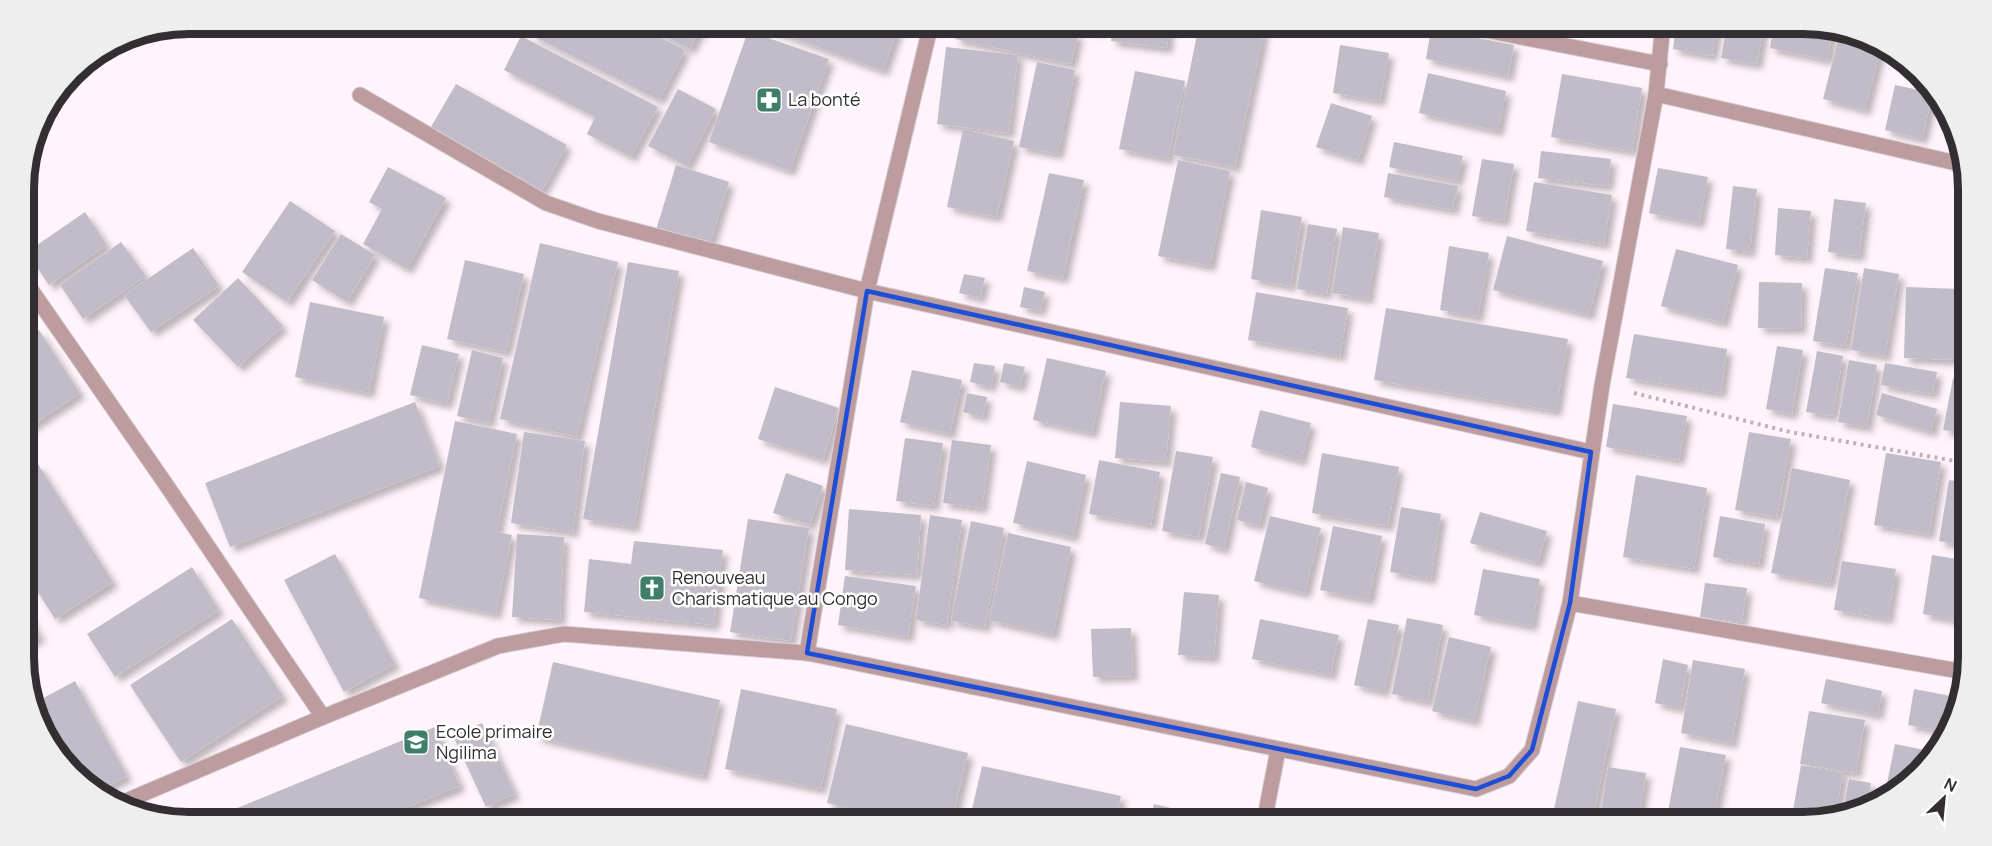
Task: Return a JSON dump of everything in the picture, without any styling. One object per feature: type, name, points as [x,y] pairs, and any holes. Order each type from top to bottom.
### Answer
[{"type":"street","points":[[1506,34],[1660,64]]},
{"type":"street","points":[[129,800],[498,646],[564,634],[807,653],[1476,789],[1509,776],[1532,750],[1570,603],[1591,452],[1656,94],[1663,34]]},
{"type":"street","points":[[807,653],[867,291],[928,35]]},
{"type":"street","points":[[360,94],[546,203],[598,221],[867,291],[1591,452]]},
{"type":"street","points":[[1656,94],[1955,163]]},
{"type":"street","points":[[35,295],[323,717]]},
{"type":"street","points":[[1570,603],[1957,671]]},
{"type":"street","points":[[1266,811],[1278,750]]},
{"type":"path","points":[[1602,385],[1790,432],[1958,461]]},
{"type":"highlighted area","points":[[867,291],[1591,452],[1570,603],[1532,750],[1509,776],[1476,789],[807,653]]},
{"type":"building","points":[[1078,34],[1071,64],[955,39],[956,35]]},
{"type":"building","points":[[1112,34],[1169,34],[1167,48],[1111,41]]},
{"type":"building","points":[[1197,34],[1263,34],[1235,167],[1173,155]]},
{"type":"building","points":[[1430,34],[1458,34],[1514,45],[1508,76],[1426,59]]},
{"type":"building","points":[[1675,34],[1716,34],[1712,56],[1673,49]]},
{"type":"building","points":[[1725,34],[1762,34],[1757,64],[1721,58]]},
{"type":"building","points":[[1772,34],[1832,37],[1827,60],[1770,48]]},
{"type":"building","points":[[531,35],[655,35],[685,50],[659,100]]},
{"type":"building","points":[[662,35],[697,35],[690,49]]},
{"type":"building","name":"La bonté","points":[[747,35],[759,35],[829,59],[790,171],[709,142]]},
{"type":"building","points":[[784,35],[896,35],[883,71]]},
{"type":"building","points":[[521,36],[658,107],[631,157],[587,134],[595,117],[504,70]]},
{"type":"building","points":[[1838,40],[1863,47],[1879,55],[1865,110],[1823,99]]},
{"type":"building","points":[[1340,45],[1389,53],[1380,101],[1333,93]]},
{"type":"building","points":[[946,47],[1018,55],[1009,133],[937,124]]},
{"type":"building","points":[[1037,62],[1075,70],[1058,154],[1019,147]]},
{"type":"building","points":[[1135,71],[1185,81],[1168,159],[1119,149]]},
{"type":"building","points":[[1428,73],[1506,91],[1498,131],[1419,113]]},
{"type":"building","points":[[1562,74],[1642,88],[1632,151],[1551,137]]},
{"type":"building","points":[[456,84],[567,145],[540,194],[428,132]]},
{"type":"building","points":[[1895,85],[1921,90],[1931,103],[1922,139],[1885,130]]},
{"type":"building","points":[[678,89],[716,109],[687,166],[648,146]]},
{"type":"building","points":[[1331,103],[1372,116],[1358,160],[1316,147]]},
{"type":"building","points":[[963,129],[1014,141],[997,217],[947,207]]},
{"type":"building","points":[[1394,142],[1463,156],[1457,181],[1389,167]]},
{"type":"building","points":[[1541,151],[1611,159],[1608,186],[1538,178]]},
{"type":"building","points":[[1482,159],[1514,164],[1504,221],[1472,216]]},
{"type":"building","points":[[1178,160],[1230,171],[1210,266],[1158,256]]},
{"type":"building","points":[[676,165],[729,182],[709,247],[656,230]]},
{"type":"building","points":[[388,167],[446,198],[407,269],[363,244],[382,209],[369,202]]},
{"type":"building","points":[[1658,168],[1708,177],[1699,223],[1649,213]]},
{"type":"building","points":[[1049,173],[1084,180],[1063,278],[1027,271]]},
{"type":"building","points":[[1388,173],[1458,186],[1453,210],[1384,197]]},
{"type":"building","points":[[1534,182],[1612,195],[1604,244],[1526,231]]},
{"type":"building","points":[[1733,186],[1757,189],[1750,252],[1726,249]]},
{"type":"building","points":[[1834,199],[1866,203],[1859,256],[1828,252]]},
{"type":"building","points":[[290,201],[335,231],[287,302],[242,272]]},
{"type":"building","points":[[1778,208],[1811,211],[1807,258],[1775,255]]},
{"type":"building","points":[[1261,210],[1302,217],[1291,286],[1251,279]]},
{"type":"building","points":[[85,212],[107,245],[49,285],[35,264],[35,247]]},
{"type":"building","points":[[1308,224],[1337,229],[1327,294],[1297,289]]},
{"type":"building","points":[[1343,227],[1379,233],[1368,299],[1332,293]]},
{"type":"building","points":[[341,234],[375,255],[347,302],[312,280]]},
{"type":"building","points":[[1507,236],[1603,261],[1589,315],[1493,290]]},
{"type":"building","points":[[121,242],[146,276],[83,319],[60,285]]},
{"type":"building","points":[[540,243],[618,262],[577,437],[500,419]]},
{"type":"building","points":[[1449,246],[1489,253],[1478,317],[1440,310]]},
{"type":"building","points":[[193,248],[219,286],[151,332],[124,295]]},
{"type":"building","points":[[1676,249],[1738,265],[1723,323],[1661,306]]},
{"type":"building","points":[[465,260],[524,274],[506,352],[447,339]]},
{"type":"building","points":[[628,262],[679,271],[634,527],[583,519]]},
{"type":"building","points":[[1825,268],[1858,273],[1846,346],[1813,341]]},
{"type":"building","points":[[1864,268],[1899,274],[1885,356],[1851,350]]},
{"type":"building","points":[[964,274],[985,278],[980,298],[959,293]]},
{"type":"building","points":[[238,278],[283,326],[238,367],[193,320]]},
{"type":"building","points":[[1759,282],[1802,283],[1801,329],[1758,328]]},
{"type":"building","points":[[1024,287],[1045,292],[1040,311],[1020,307]]},
{"type":"building","points":[[1906,287],[1958,289],[1957,360],[1904,358]]},
{"type":"building","points":[[1256,292],[1348,308],[1340,356],[1248,340]]},
{"type":"building","points":[[310,302],[384,317],[369,393],[295,377]]},
{"type":"building","points":[[1386,308],[1568,339],[1556,411],[1374,380]]},
{"type":"building","points":[[39,330],[80,393],[34,424],[35,333]]},
{"type":"building","points":[[1634,334],[1727,349],[1721,393],[1626,378]]},
{"type":"building","points":[[422,345],[459,354],[447,404],[410,395]]},
{"type":"building","points":[[1777,346],[1803,350],[1792,414],[1766,409]]},
{"type":"building","points":[[472,350],[503,358],[489,423],[457,416]]},
{"type":"building","points":[[1817,351],[1843,356],[1833,416],[1806,412]]},
{"type":"building","points":[[1047,358],[1106,371],[1092,433],[1033,420]]},
{"type":"building","points":[[1849,360],[1877,365],[1867,427],[1838,422]]},
{"type":"building","points":[[974,363],[995,366],[991,387],[970,382]]},
{"type":"building","points":[[1004,363],[1025,367],[1020,387],[1000,382]]},
{"type":"building","points":[[1885,363],[1937,372],[1933,394],[1881,385]]},
{"type":"building","points":[[912,370],[962,380],[950,434],[900,422]]},
{"type":"building","points":[[1953,378],[1958,379],[1958,432],[1943,430]]},
{"type":"building","points":[[775,387],[839,408],[823,460],[758,439]]},
{"type":"building","points":[[967,393],[987,397],[983,417],[963,412]]},
{"type":"building","points":[[1882,393],[1937,409],[1931,432],[1876,415]]},
{"type":"building","points":[[415,402],[440,466],[230,547],[205,483]]},
{"type":"building","points":[[1120,402],[1171,406],[1166,462],[1115,458]]},
{"type":"building","points":[[1613,404],[1687,416],[1679,460],[1606,447]]},
{"type":"building","points":[[1260,410],[1311,423],[1301,461],[1251,447]]},
{"type":"building","points":[[455,421],[517,434],[497,532],[512,535],[496,614],[419,598]]},
{"type":"building","points":[[524,432],[585,441],[573,532],[511,523]]},
{"type":"building","points":[[1749,432],[1791,439],[1777,517],[1735,510]]},
{"type":"building","points":[[905,438],[943,443],[934,506],[896,501]]},
{"type":"building","points":[[952,440],[991,445],[982,508],[943,503]]},
{"type":"building","points":[[1176,451],[1213,457],[1199,537],[1162,531]]},
{"type":"building","points":[[1322,453],[1399,467],[1388,526],[1312,513]]},
{"type":"building","points":[[1886,453],[1941,462],[1929,534],[1874,525]]},
{"type":"building","points":[[1099,460],[1160,472],[1151,525],[1089,514]]},
{"type":"building","points":[[1027,461],[1086,475],[1073,537],[1013,523]]},
{"type":"building","points":[[38,464],[113,582],[55,619],[34,586],[34,466]]},
{"type":"building","points":[[1792,468],[1850,480],[1830,584],[1771,573]]},
{"type":"building","points":[[786,473],[823,486],[810,525],[773,513]]},
{"type":"building","points":[[1221,473],[1240,477],[1224,549],[1205,544]]},
{"type":"building","points":[[1636,475],[1707,488],[1694,569],[1623,557]]},
{"type":"building","points":[[1949,480],[1958,482],[1958,544],[1939,541]]},
{"type":"building","points":[[1246,482],[1268,488],[1259,526],[1237,520]]},
{"type":"building","points":[[1401,507],[1441,514],[1431,579],[1390,572]]},
{"type":"building","points":[[849,509],[921,515],[917,575],[845,570]]},
{"type":"building","points":[[1480,512],[1547,531],[1538,563],[1470,543]]},
{"type":"building","points":[[930,515],[962,520],[947,625],[916,620]]},
{"type":"building","points":[[1270,516],[1321,528],[1305,593],[1254,581]]},
{"type":"building","points":[[1720,516],[1765,524],[1759,564],[1713,557]]},
{"type":"building","points":[[748,519],[809,528],[791,641],[730,632]]},
{"type":"building","points":[[971,521],[1004,528],[985,627],[951,621]]},
{"type":"building","points":[[1333,526],[1382,536],[1369,600],[1320,590]]},
{"type":"building","points":[[1008,533],[1071,547],[1053,635],[989,620]]},
{"type":"building","points":[[517,534],[564,537],[560,620],[512,617]]},
{"type":"building","name":"Renouveau Charismatique au Congo","points":[[634,541],[723,550],[714,625],[584,612],[589,559],[631,564]]},
{"type":"building","points":[[335,554],[395,664],[344,692],[284,580]]},
{"type":"building","points":[[1932,555],[1958,559],[1958,620],[1923,614]]},
{"type":"building","points":[[1842,561],[1896,569],[1888,619],[1834,610]]},
{"type":"building","points":[[192,567],[219,610],[115,677],[87,634]]},
{"type":"building","points":[[1483,569],[1540,579],[1532,626],[1474,615]]},
{"type":"building","points":[[845,576],[916,586],[908,637],[838,625]]},
{"type":"building","points":[[1705,583],[1747,588],[1742,623],[1700,617]]},
{"type":"building","points":[[1184,592],[1219,595],[1214,658],[1178,655]]},
{"type":"building","points":[[1407,618],[1443,625],[1428,702],[1392,694]]},
{"type":"building","points":[[232,619],[283,696],[181,762],[130,685]]},
{"type":"building","points":[[1260,619],[1339,635],[1331,675],[1252,659]]},
{"type":"building","points":[[1368,619],[1399,625],[1384,692],[1354,685]]},
{"type":"building","points":[[34,626],[40,637],[34,640]]},
{"type":"building","points":[[1131,628],[1133,676],[1093,677],[1091,629]]},
{"type":"building","points":[[1449,637],[1491,647],[1474,721],[1432,711]]},
{"type":"building","points":[[1663,659],[1688,665],[1680,708],[1655,703]]},
{"type":"building","points":[[1693,660],[1745,669],[1732,743],[1681,733]]},
{"type":"building","points":[[553,662],[720,700],[703,776],[536,737]]},
{"type":"building","points":[[1826,679],[1882,691],[1878,715],[1821,703]]},
{"type":"building","points":[[75,681],[127,776],[106,787],[80,766],[55,734],[41,699]]},
{"type":"building","points":[[741,689],[837,709],[821,789],[725,769]]},
{"type":"building","points":[[1914,689],[1952,696],[1946,716],[1938,731],[1908,725]]},
{"type":"building","points":[[1578,701],[1616,709],[1594,811],[1554,809]]},
{"type":"building","points":[[1809,711],[1865,720],[1856,773],[1800,764]]},
{"type":"building","points":[[482,723],[515,794],[486,807],[453,736]]},
{"type":"building","points":[[846,724],[968,753],[954,812],[862,812],[827,803]]},
{"type":"building","points":[[435,727],[460,786],[396,812],[227,812]]},
{"type":"building","points":[[1895,744],[1925,750],[1905,773],[1886,786]]},
{"type":"building","points":[[1680,747],[1726,755],[1715,811],[1668,811]]},
{"type":"building","points":[[1801,765],[1843,773],[1837,807],[1793,811]]},
{"type":"building","points":[[982,766],[1121,796],[1117,811],[971,812]]},
{"type":"building","points":[[1608,767],[1646,773],[1640,811],[1601,811]]},
{"type":"building","points":[[1849,779],[1871,783],[1868,796],[1844,805]]},
{"type":"building","points":[[1154,804],[1185,811],[1152,811]]},
{"type":"place","name":"La bonté","points":[[769,100]]},
{"type":"place","name":"Renouveau Charismatique au Congo","points":[[652,588]]},
{"type":"place","name":"Ecole primaire Ngilima","points":[[416,742]]}]
